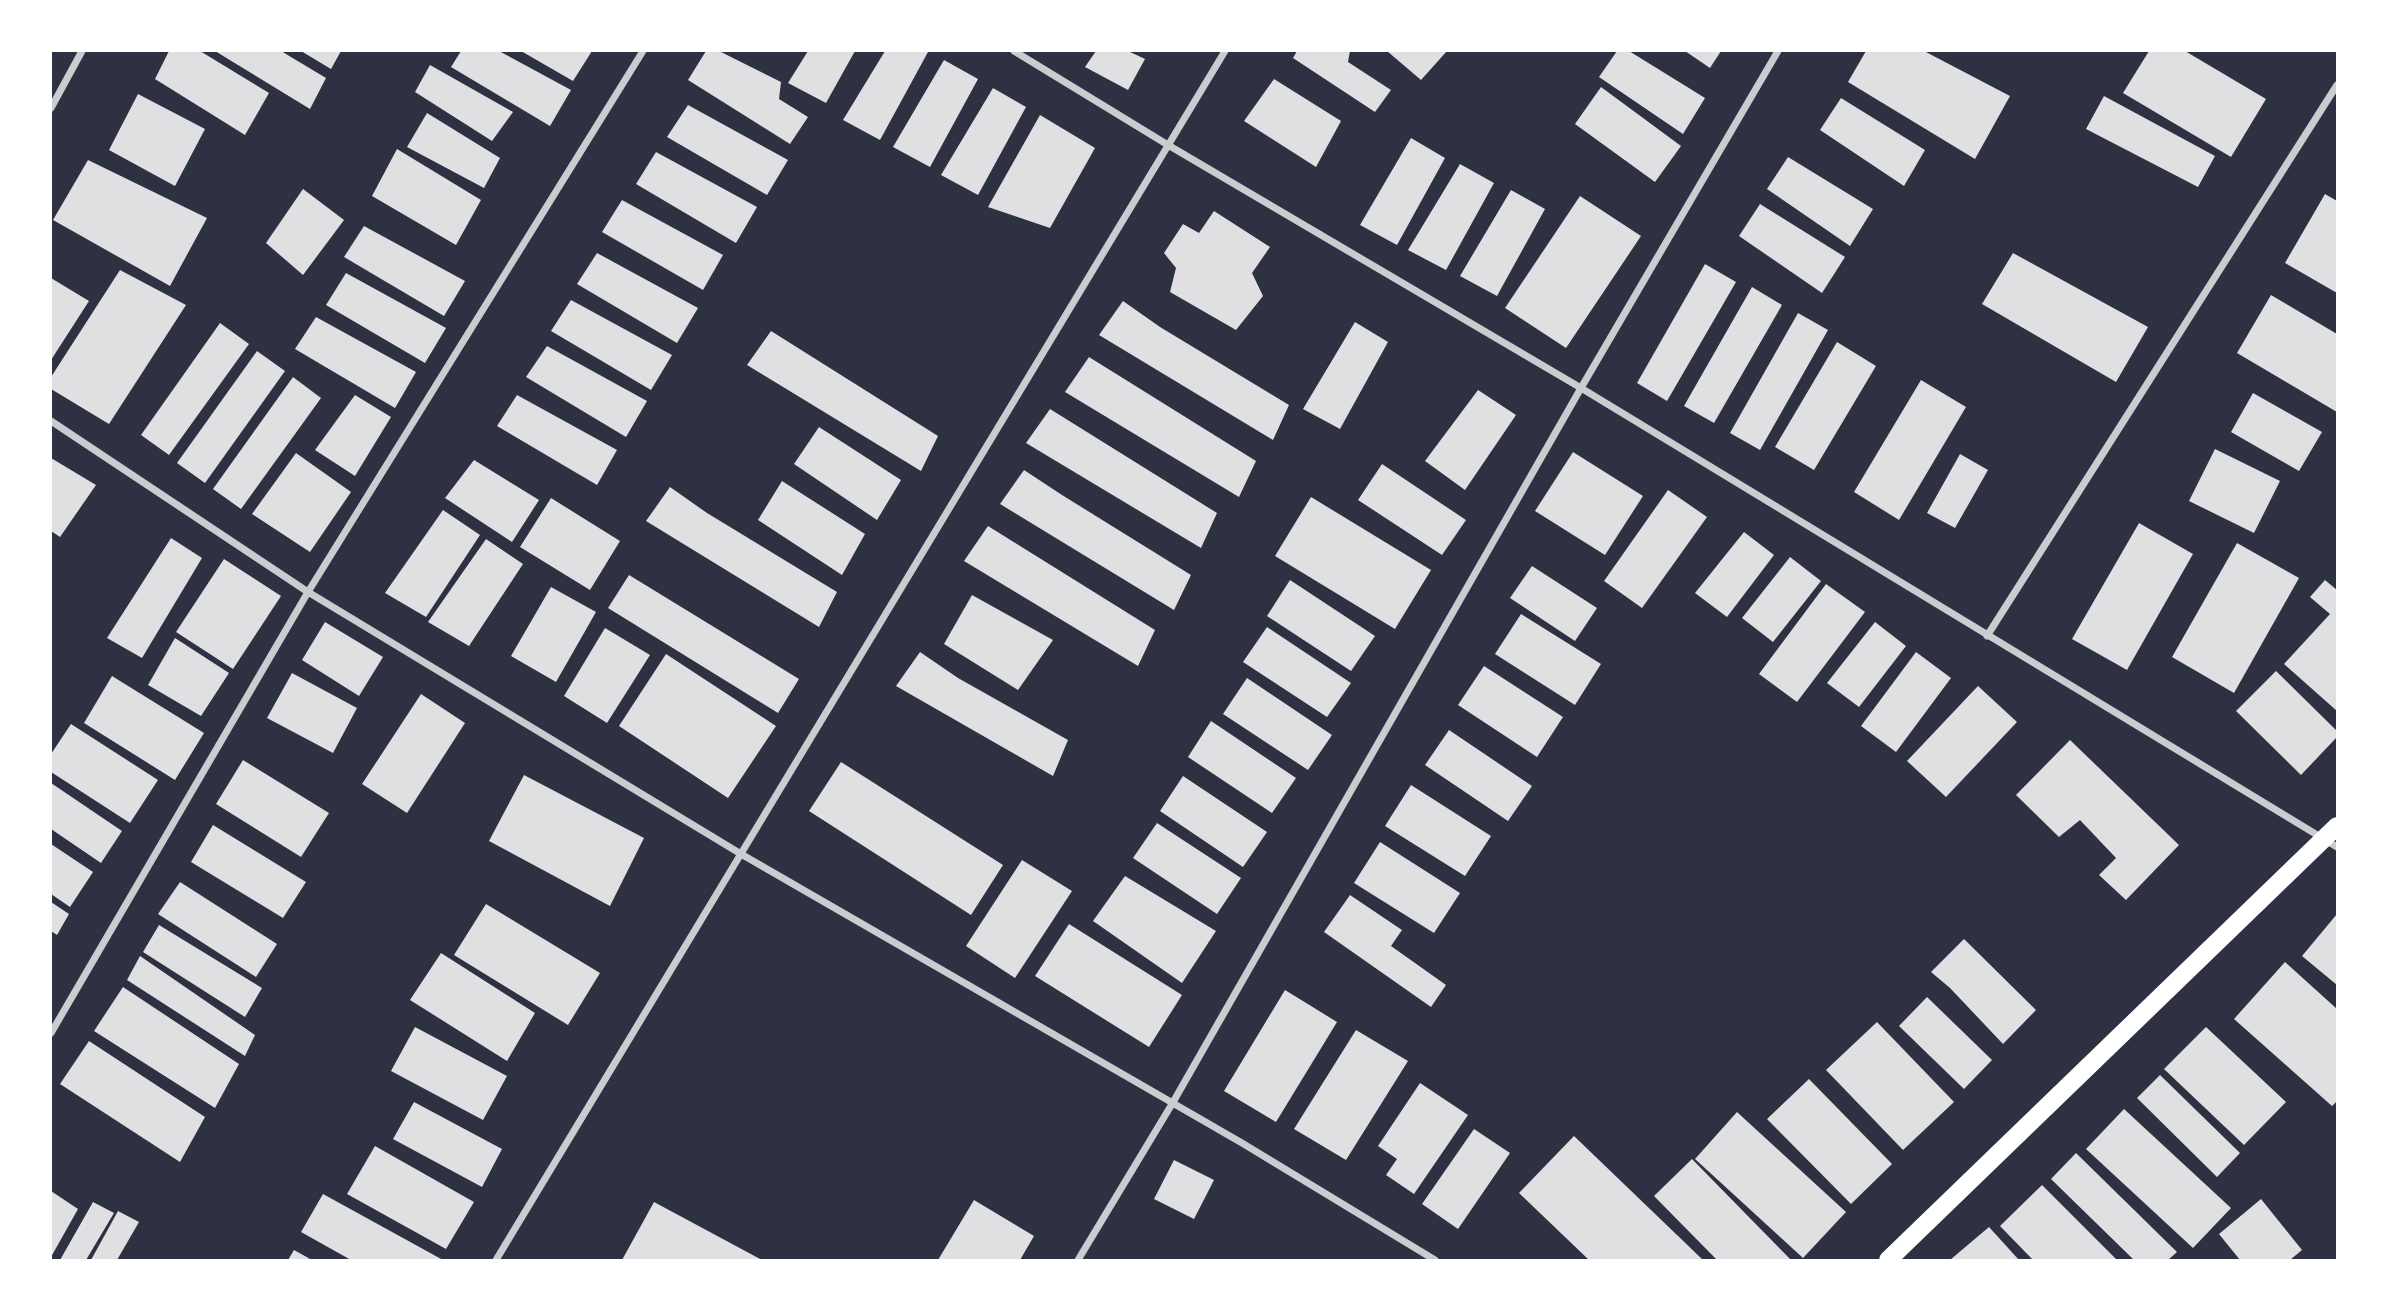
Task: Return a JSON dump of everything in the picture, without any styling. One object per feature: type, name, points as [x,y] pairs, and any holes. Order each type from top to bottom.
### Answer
[{"type":"main road","points":[[1888,1260],[2333,837]]},
{"type":"street","points":[[51,107],[82,51]]},
{"type":"street","points":[[51,1033],[308,592],[643,51]]},
{"type":"street","points":[[1014,51],[1168,145],[1581,388],[1987,636],[2333,837]]},
{"type":"street","points":[[496,1260],[1225,51]]},
{"type":"street","points":[[1078,1260],[1172,1104],[1581,388],[1778,51]]},
{"type":"street","points":[[1987,636],[2337,85]]},
{"type":"street","points":[[51,421],[308,592],[740,854],[1242,1143],[1435,1260]]},
{"type":"building","points":[[169,51],[200,51],[269,93],[245,135],[155,79]]},
{"type":"building","points":[[215,51],[281,51],[326,78],[310,109]]},
{"type":"building","points":[[301,51],[341,51],[331,69]]},
{"type":"building","points":[[461,51],[499,51],[571,90],[550,126],[451,67]]},
{"type":"building","points":[[521,51],[592,51],[573,81]]},
{"type":"building","points":[[706,51],[719,51],[781,82],[779,99],[808,117],[790,144],[688,80]]},
{"type":"building","points":[[808,51],[855,51],[826,103],[788,83]]},
{"type":"building","points":[[885,51],[928,52],[880,140],[843,120]]},
{"type":"building","points":[[1096,51],[1128,51],[1145,59],[1128,90],[1085,67]]},
{"type":"building","points":[[1297,51],[1350,51],[1348,62],[1391,90],[1375,112],[1293,58]]},
{"type":"building","points":[[1387,51],[1447,51],[1421,80]]},
{"type":"building","points":[[1617,51],[1629,51],[1705,98],[1683,134],[1599,77]]},
{"type":"building","points":[[1685,51],[1721,51],[1710,68]]},
{"type":"building","points":[[1866,51],[1924,51],[2010,96],[1975,159],[1848,82]]},
{"type":"building","points":[[2149,51],[2185,51],[2266,99],[2231,157],[2123,93]]},
{"type":"building","points":[[944,60],[978,79],[930,167],[893,147]]},
{"type":"building","points":[[430,65],[513,112],[492,141],[415,92]]},
{"type":"building","points":[[1274,79],[1341,121],[1316,167],[1244,121]]},
{"type":"building","points":[[1601,87],[1681,146],[1655,182],[1575,124]]},
{"type":"building","points":[[993,88],[1026,107],[978,195],[941,175]]},
{"type":"building","points":[[138,94],[205,129],[175,186],[109,150]]},
{"type":"building","points":[[2104,96],[2215,156],[2198,187],[2086,129]]},
{"type":"building","points":[[1841,98],[1925,150],[1904,186],[1820,130]]},
{"type":"building","points":[[688,105],[788,160],[767,195],[667,137]]},
{"type":"building","points":[[427,113],[500,158],[484,188],[407,147]]},
{"type":"building","points":[[1040,115],[1095,148],[1050,228],[988,207]]},
{"type":"building","points":[[1411,138],[1445,158],[1397,245],[1360,225]]},
{"type":"building","points":[[397,149],[481,200],[456,245],[372,196]]},
{"type":"building","points":[[656,152],[757,207],[736,243],[636,184]]},
{"type":"building","points":[[1788,157],[1873,209],[1850,246],[1767,189]]},
{"type":"building","points":[[88,160],[207,218],[170,286],[53,220]]},
{"type":"building","points":[[1460,164],[1494,183],[1446,270],[1408,250]]},
{"type":"building","points":[[303,189],[344,220],[303,275],[266,243]]},
{"type":"building","points":[[1511,190],[1545,209],[1497,296],[1460,276]]},
{"type":"building","points":[[2325,194],[2337,201],[2337,293],[2285,263]]},
{"type":"building","points":[[1580,196],[1641,236],[1566,348],[1505,308]]},
{"type":"building","points":[[622,200],[723,255],[703,290],[602,232]]},
{"type":"building","points":[[1760,204],[1845,257],[1822,293],[1739,236]]},
{"type":"building","points":[[1214,211],[1270,247],[1252,273],[1263,296],[1236,330],[1170,292],[1176,268],[1164,253],[1183,224],[1199,233]]},
{"type":"building","points":[[364,226],[465,281],[444,316],[344,257]]},
{"type":"building","points":[[597,253],[698,308],[677,343],[577,284]]},
{"type":"building","points":[[2013,253],[2148,327],[2116,382],[1982,304]]},
{"type":"building","points":[[1705,264],[1736,282],[1667,401],[1637,383]]},
{"type":"building","points":[[120,270],[186,305],[109,424],[51,389],[51,377]]},
{"type":"building","points":[[346,273],[446,328],[425,363],[326,305]]},
{"type":"building","points":[[51,278],[89,301],[51,360]]},
{"type":"building","points":[[1752,287],[1782,305],[1714,423],[1684,406]]},
{"type":"building","points":[[2271,295],[2337,334],[2337,412],[2237,353]]},
{"type":"building","points":[[571,300],[672,355],[651,390],[551,331]]},
{"type":"building","points":[[1123,301],[1160,327],[1289,405],[1273,440],[1099,335]]},
{"type":"building","points":[[1798,313],[1828,330],[1760,450],[1730,433]]},
{"type":"building","points":[[316,317],[416,372],[395,408],[295,349]]},
{"type":"building","points":[[1355,322],[1388,342],[1340,429],[1303,409]]},
{"type":"building","points":[[220,323],[249,344],[169,455],[141,435]]},
{"type":"building","points":[[771,331],[938,436],[921,471],[747,365]]},
{"type":"building","points":[[1837,342],[1876,366],[1814,470],[1775,447]]},
{"type":"building","points":[[547,346],[647,401],[626,437],[526,377]]},
{"type":"building","points":[[257,351],[285,371],[205,483],[177,463]]},
{"type":"building","points":[[1089,357],[1256,461],[1239,497],[1065,392]]},
{"type":"building","points":[[293,377],[321,398],[241,509],[213,489]]},
{"type":"building","points":[[1921,380],[1966,407],[1899,520],[1854,492]]},
{"type":"building","points":[[1478,390],[1516,415],[1465,490],[1425,461]]},
{"type":"building","points":[[2253,393],[2322,432],[2299,471],[2231,432]]},
{"type":"building","points":[[355,395],[391,417],[355,476],[315,450]]},
{"type":"building","points":[[517,395],[617,450],[597,485],[497,426]]},
{"type":"building","points":[[1050,409],[1217,513],[1201,548],[1026,443]]},
{"type":"building","points":[[819,427],[901,480],[877,520],[794,464]]},
{"type":"building","points":[[2215,449],[2280,481],[2254,533],[2189,501]]},
{"type":"building","points":[[1573,452],[1643,496],[1605,555],[1535,511]]},
{"type":"building","points":[[296,453],[351,492],[310,552],[252,514]]},
{"type":"building","points":[[1960,454],[1988,470],[1955,528],[1927,513]]},
{"type":"building","points":[[51,458],[96,485],[60,537],[51,531]]},
{"type":"building","points":[[474,460],[539,500],[512,542],[445,498]]},
{"type":"building","points":[[1382,464],[1466,520],[1442,555],[1358,500]]},
{"type":"building","points":[[1024,470],[1191,575],[1174,610],[1000,504]]},
{"type":"building","points":[[782,481],[865,534],[842,575],[758,520]]},
{"type":"building","points":[[670,487],[707,513],[837,592],[819,627],[646,521]]},
{"type":"building","points":[[1668,490],[1707,517],[1642,608],[1604,581]]},
{"type":"building","points":[[1311,497],[1431,570],[1395,629],[1275,556]]},
{"type":"building","points":[[551,498],[620,541],[590,590],[520,547]]},
{"type":"building","points":[[443,510],[480,535],[426,617],[385,593]]},
{"type":"building","points":[[2139,523],[2193,554],[2127,670],[2072,639]]},
{"type":"building","points":[[988,526],[1155,630],[1138,666],[964,561]]},
{"type":"building","points":[[1744,532],[1774,555],[1727,617],[1695,593]]},
{"type":"building","points":[[171,538],[202,558],[142,658],[107,638]]},
{"type":"building","points":[[486,539],[523,564],[469,646],[428,622]]},
{"type":"building","points":[[2237,543],[2299,578],[2234,693],[2172,657]]},
{"type":"building","points":[[1790,557],[1821,581],[1773,642],[1742,618]]},
{"type":"building","points":[[224,559],[281,596],[233,669],[176,632]]},
{"type":"building","points":[[1532,566],[1597,608],[1575,641],[1510,598]]},
{"type":"building","points":[[629,575],[799,679],[778,713],[608,608]]},
{"type":"building","points":[[1290,580],[1375,636],[1351,671],[1267,616]]},
{"type":"building","points":[[2325,580],[2337,590],[2337,711],[2284,664],[2330,614],[2310,597]]},
{"type":"building","points":[[1826,584],[1865,612],[1797,702],[1759,674]]},
{"type":"building","points":[[551,587],[596,612],[556,682],[511,656]]},
{"type":"building","points":[[972,595],[1053,640],[1018,690],[944,644]]},
{"type":"building","points":[[1521,614],[1601,664],[1575,705],[1495,654]]},
{"type":"building","points":[[325,622],[383,657],[359,696],[302,660]]},
{"type":"building","points":[[1875,622],[1906,646],[1859,707],[1827,683]]},
{"type":"building","points":[[1267,627],[1351,683],[1327,717],[1243,662]]},
{"type":"building","points":[[605,628],[650,655],[607,723],[564,696]]},
{"type":"building","points":[[175,638],[229,673],[201,716],[148,685]]},
{"type":"building","points":[[920,652],[958,678],[1068,740],[1053,776],[896,686]]},
{"type":"building","points":[[1916,652],[1951,678],[1896,752],[1861,726]]},
{"type":"building","points":[[666,654],[776,726],[728,798],[619,726]]},
{"type":"building","points":[[1484,666],[1563,717],[1537,757],[1458,705]]},
{"type":"building","points":[[2276,671],[2337,731],[2337,737],[2301,775],[2236,711]]},
{"type":"building","points":[[292,673],[357,708],[333,753],[267,718]]},
{"type":"building","points":[[112,676],[204,733],[175,780],[84,723]]},
{"type":"building","points":[[1247,678],[1332,735],[1308,770],[1223,714]]},
{"type":"building","points":[[1978,686],[2017,722],[1946,797],[1907,761]]},
{"type":"building","points":[[421,694],[465,723],[407,813],[362,784]]},
{"type":"building","points":[[1211,721],[1296,778],[1272,813],[1188,757]]},
{"type":"building","points":[[71,724],[158,780],[130,823],[51,772],[51,754]]},
{"type":"building","points":[[1449,730],[1532,786],[1508,821],[1425,765]]},
{"type":"building","points":[[2070,740],[2179,845],[2126,900],[2099,875],[2116,858],[2080,820],[2059,837],[2016,795]]},
{"type":"building","points":[[243,760],[329,813],[301,857],[216,804]]},
{"type":"building","points":[[841,762],[1003,865],[971,915],[809,811]]},
{"type":"building","points":[[524,775],[644,838],[610,906],[489,841]]},
{"type":"building","points":[[1183,776],[1267,832],[1243,867],[1160,811]]},
{"type":"building","points":[[51,783],[122,831],[101,863],[51,829]]},
{"type":"building","points":[[1411,785],[1491,836],[1465,876],[1385,826]]},
{"type":"building","points":[[1157,823],[1241,878],[1217,914],[1133,858]]},
{"type":"building","points":[[213,825],[306,882],[283,918],[191,862]]},
{"type":"building","points":[[1380,842],[1460,893],[1434,933],[1354,883]]},
{"type":"building","points":[[51,844],[93,872],[70,907],[51,894]]},
{"type":"building","points":[[1022,860],[1072,891],[1015,978],[966,946]]},
{"type":"building","points":[[1125,876],[1216,931],[1182,983],[1093,921]]},
{"type":"building","points":[[180,882],[277,944],[256,977],[158,914]]},
{"type":"building","points":[[1350,895],[1402,930],[1391,946],[1446,985],[1431,1007],[1324,932]]},
{"type":"building","points":[[51,902],[69,914],[57,935],[51,931]]},
{"type":"building","points":[[486,904],[600,973],[568,1025],[454,955]]},
{"type":"building","points":[[2337,914],[2337,985],[2302,956]]},
{"type":"building","points":[[1069,924],[1182,995],[1149,1047],[1035,976]]},
{"type":"building","points":[[159,925],[262,988],[245,1017],[143,952]]},
{"type":"building","points":[[1964,939],[2036,1010],[2003,1044],[1950,988],[1931,972]]},
{"type":"building","points":[[441,953],[535,1013],[507,1061],[410,1000]]},
{"type":"building","points":[[140,956],[255,1035],[245,1056],[127,980]]},
{"type":"building","points":[[2285,962],[2337,1009],[2337,1101],[2332,1106],[2234,1019]]},
{"type":"building","points":[[123,987],[239,1064],[215,1108],[94,1031]]},
{"type":"building","points":[[1285,990],[1337,1022],[1276,1122],[1224,1091]]},
{"type":"building","points":[[1927,997],[1992,1060],[1964,1089],[1899,1026]]},
{"type":"building","points":[[1877,1022],[1954,1102],[1903,1150],[1826,1070]]},
{"type":"building","points":[[415,1027],[507,1076],[483,1120],[391,1071]]},
{"type":"building","points":[[2206,1027],[2286,1102],[2244,1145],[2164,1069]]},
{"type":"building","points":[[1356,1030],[1408,1061],[1346,1160],[1294,1129]]},
{"type":"building","points":[[89,1041],[205,1117],[180,1162],[60,1084]]},
{"type":"building","points":[[2160,1075],[2240,1153],[2217,1177],[2137,1098]]},
{"type":"building","points":[[1809,1079],[1892,1164],[1851,1204],[1767,1119]]},
{"type":"building","points":[[1420,1083],[1468,1115],[1414,1194],[1386,1175],[1397,1159],[1378,1146]]},
{"type":"building","points":[[414,1102],[502,1149],[482,1187],[393,1139]]},
{"type":"building","points":[[2124,1109],[2231,1208],[2193,1248],[2086,1149]]},
{"type":"building","points":[[1737,1112],[1846,1212],[1803,1258],[1695,1159]]},
{"type":"building","points":[[1474,1129],[1510,1153],[1458,1229],[1422,1204]]},
{"type":"building","points":[[1574,1136],[1703,1260],[1589,1260],[1519,1193]]},
{"type":"building","points":[[375,1146],[474,1202],[446,1249],[347,1194]]},
{"type":"building","points":[[2076,1153],[2177,1252],[2168,1260],[2134,1260],[2051,1179]]},
{"type":"building","points":[[1692,1159],[1791,1260],[1717,1260],[1654,1196]]},
{"type":"building","points":[[1174,1160],[1214,1180],[1194,1219],[1154,1199]]},
{"type":"building","points":[[2042,1185],[2117,1260],[2033,1260],[2000,1226]]},
{"type":"building","points":[[51,1191],[78,1209],[51,1257]]},
{"type":"building","points":[[323,1194],[443,1260],[351,1260],[301,1232]]},
{"type":"building","points":[[2261,1199],[2302,1250],[2290,1260],[2240,1260],[2219,1234]]},
{"type":"building","points":[[974,1200],[1034,1236],[1020,1260],[938,1260]]},
{"type":"building","points":[[93,1202],[114,1213],[86,1260],[60,1260]]},
{"type":"building","points":[[654,1202],[762,1260],[622,1260]]},
{"type":"building","points":[[118,1211],[139,1222],[117,1260],[91,1260]]},
{"type":"building","points":[[1989,1227],[2019,1260],[1950,1260]]},
{"type":"building","points":[[294,1250],[312,1260],[288,1260]]}]
